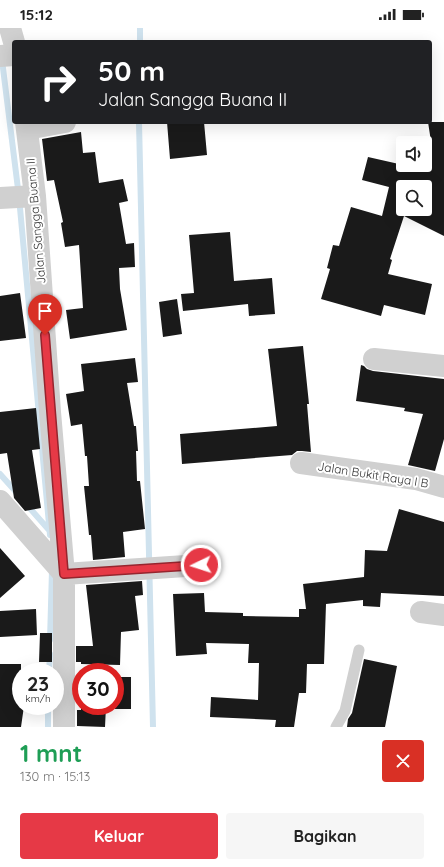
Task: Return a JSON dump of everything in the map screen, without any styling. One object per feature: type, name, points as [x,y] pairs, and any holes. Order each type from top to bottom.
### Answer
[{"type":"street","points":[[10,28],[13,40]]},
{"type":"street","points":[[0,56],[12,55]]},
{"type":"street","points":[[27,125],[40,124]]},
{"type":"street","name":"Jalan Sangga Buana II","points":[[27,125],[64,574],[64,727]]},
{"type":"street","points":[[0,198],[34,196]]},
{"type":"street","points":[[374,359],[444,366]]},
{"type":"street","name":"Jalan Bukit Raya I B","points":[[301,463],[416,479],[444,487]]},
{"type":"street","points":[[0,501],[64,574],[201,565]]},
{"type":"street","points":[[421,612],[444,615]]},
{"type":"lane","points":[[336,727],[345,712],[359,650]]},
{"type":"building","points":[[432,122],[444,122],[444,236],[404,216],[390,259],[392,260],[388,274],[432,284],[425,315],[384,305],[381,316],[321,299],[330,269],[327,268],[333,245],[339,246],[351,207],[382,216],[389,187],[362,180],[368,157],[396,163],[396,172],[432,172],[432,136],[430,136],[428,124],[432,124]]},
{"type":"building","points":[[167,124],[204,124],[207,155],[170,159]]},
{"type":"building","points":[[81,132],[83,153],[95,152],[99,183],[123,179],[128,201],[119,203],[126,244],[134,243],[135,267],[119,268],[120,289],[127,330],[70,339],[66,310],[83,308],[79,245],[65,247],[61,223],[63,222],[54,180],[47,181],[42,139]]},
{"type":"building","points":[[230,232],[234,281],[272,278],[275,314],[249,316],[248,304],[183,311],[181,294],[194,293],[189,235]]},
{"type":"building","points":[[20,293],[26,338],[0,341],[0,296]]},
{"type":"building","points":[[177,299],[182,334],[163,337],[159,302]]},
{"type":"building","points":[[303,346],[309,404],[307,404],[311,452],[297,451],[292,455],[182,464],[180,434],[277,426],[268,349]]},
{"type":"building","points":[[135,358],[138,382],[127,383],[134,426],[136,426],[138,451],[136,451],[137,481],[140,481],[145,529],[123,532],[125,557],[93,560],[84,486],[89,486],[87,456],[85,456],[82,424],[71,426],[66,394],[84,391],[81,364]]},
{"type":"building","points":[[361,365],[373,371],[444,379],[444,439],[435,471],[408,465],[423,414],[404,411],[405,408],[356,401]]},
{"type":"building","points":[[36,408],[40,449],[32,450],[41,508],[25,511],[14,498],[7,453],[0,454],[0,412]]},
{"type":"building","points":[[399,509],[444,522],[444,596],[381,593],[380,607],[363,606],[363,600],[326,604],[324,664],[307,664],[306,693],[299,693],[294,727],[275,727],[276,720],[210,717],[211,697],[258,700],[259,663],[248,663],[249,644],[206,643],[207,654],[176,656],[173,594],[204,593],[205,612],[243,613],[243,616],[299,617],[299,609],[306,609],[303,584],[364,577],[365,550],[387,551]]},
{"type":"building","points":[[0,548],[25,576],[0,598]]},
{"type":"building","points":[[142,581],[143,595],[135,596],[139,630],[121,632],[120,663],[76,662],[76,646],[93,646],[86,585]]},
{"type":"building","points":[[36,609],[37,635],[0,637],[0,611]]},
{"type":"building","points":[[40,633],[52,633],[52,662],[39,662]]},
{"type":"building","points":[[364,659],[397,666],[385,727],[347,727],[348,719],[352,713]]},
{"type":"building","points":[[0,664],[12,664],[12,715],[23,715],[21,727],[0,727]]},
{"type":"building","points":[[124,677],[131,677],[131,709],[124,709]]},
{"type":"building","points":[[77,715],[106,715],[105,727],[77,726]]},
{"type":"waterway","points":[[140,28],[140,40]]},
{"type":"waterway","points":[[2,60],[19,197],[50,535]]},
{"type":"waterway","points":[[139,124],[153,727]]},
{"type":"waterway","points":[[0,474],[17,493]]},
{"type":"waterway","points":[[27,505],[49,530]]},
{"type":"waterway","points":[[50,640],[52,570]]},
{"type":"waterway","points":[[50,654],[50,663]]},
{"type":"waterway","points":[[48,715],[48,727]]},
{"type":"route","points":[[45,335],[64,574],[201,565]]}]
